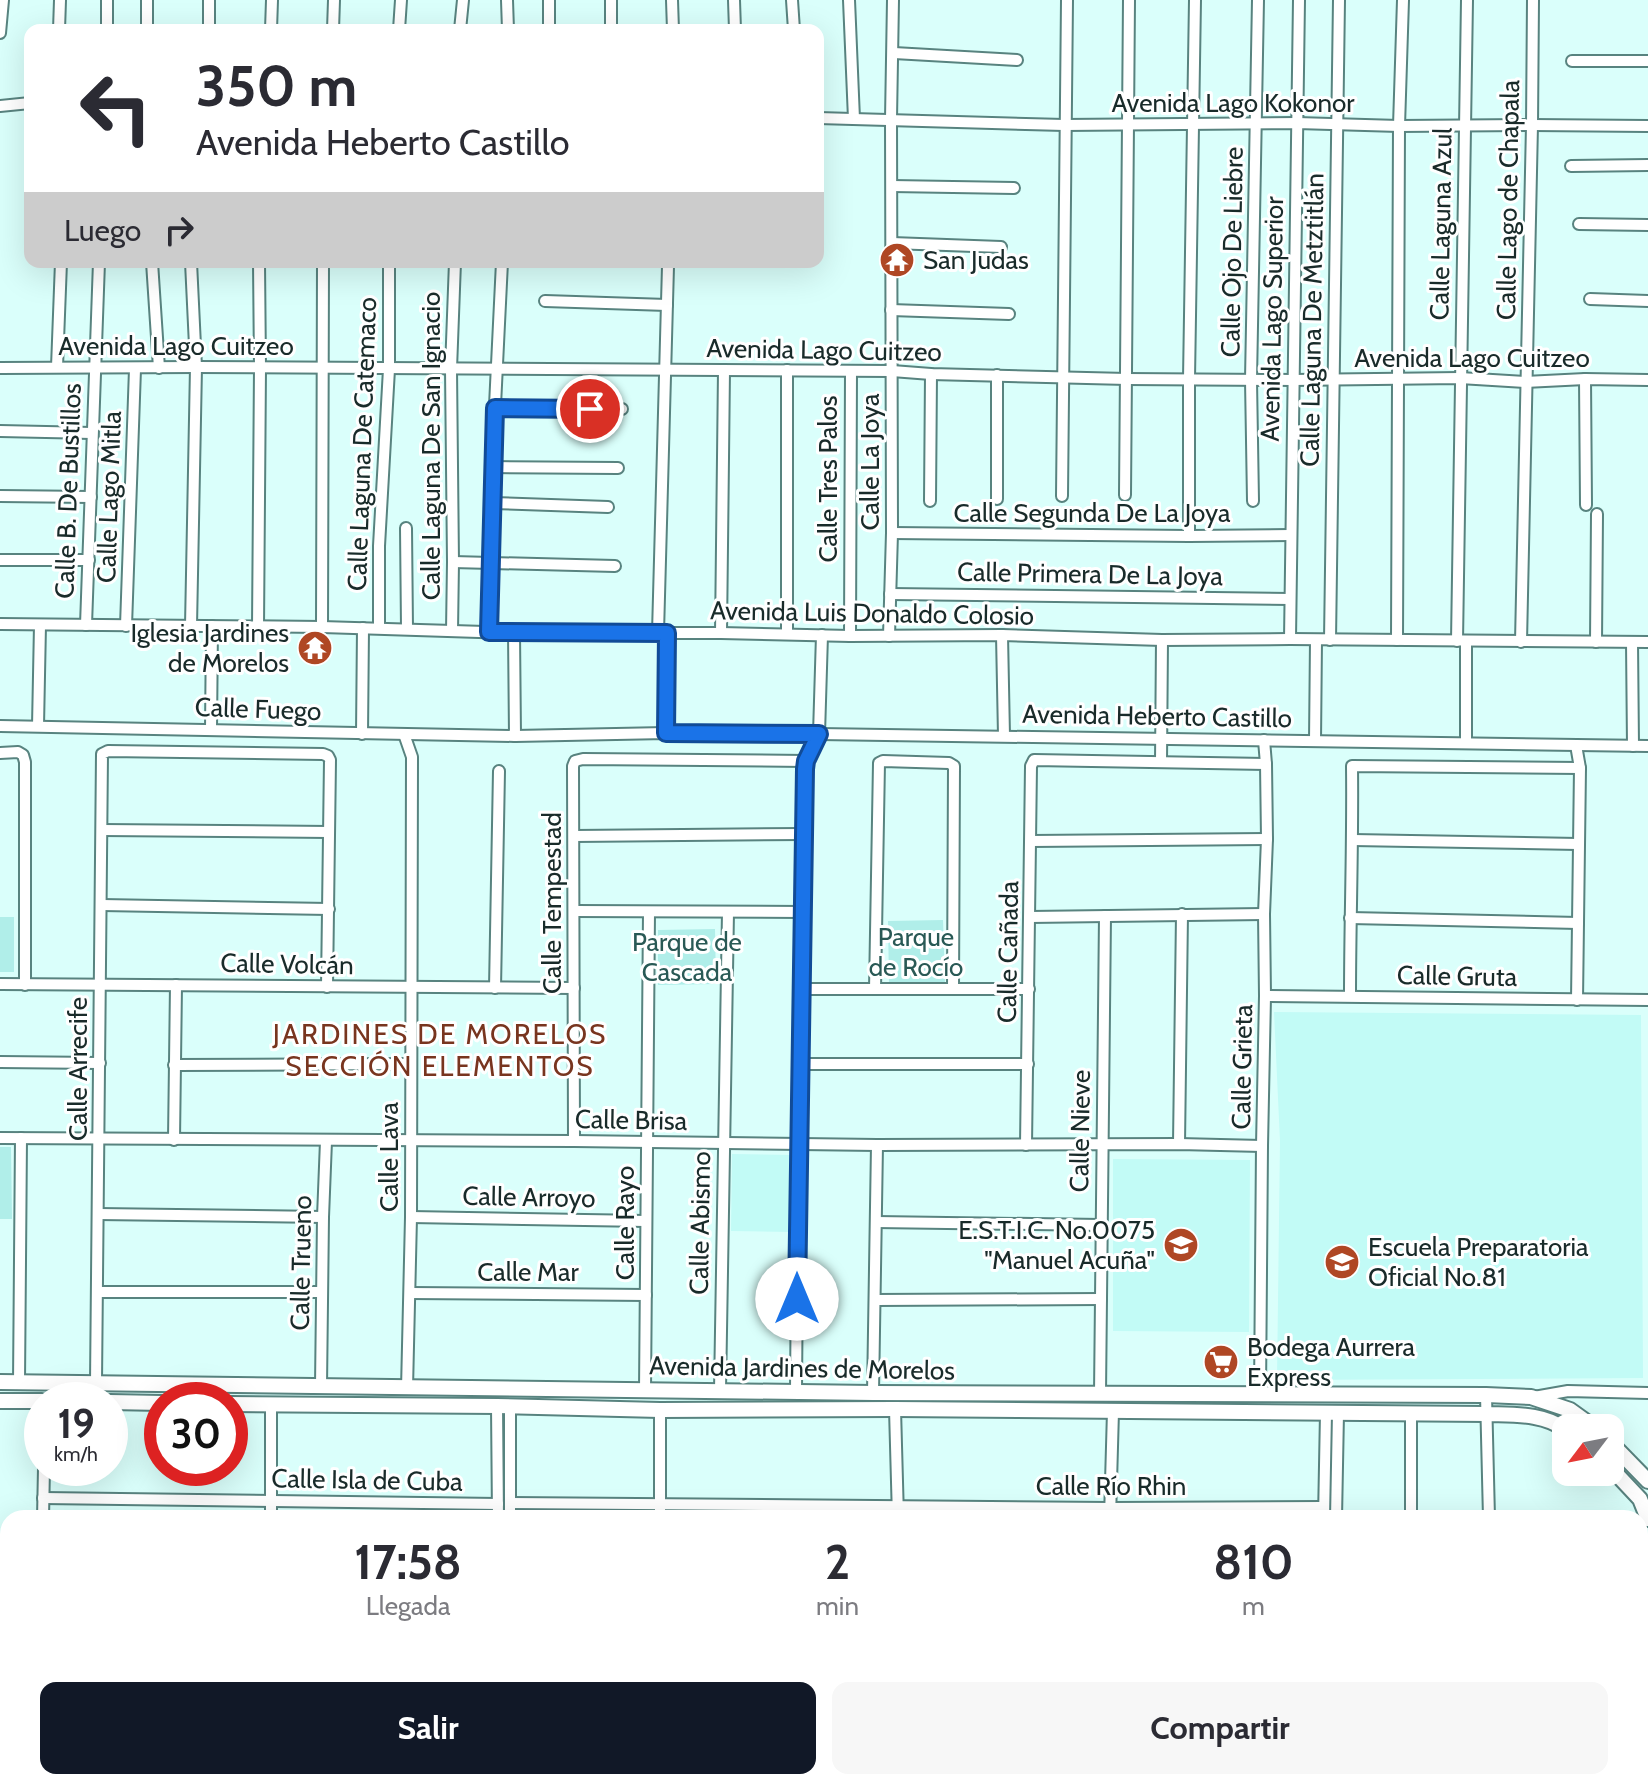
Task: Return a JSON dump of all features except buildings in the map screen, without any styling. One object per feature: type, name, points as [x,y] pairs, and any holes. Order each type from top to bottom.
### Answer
[{"type":"main road","name":"Avenida Jardines de Morelos","points":[[0,1382],[24,1383]]},
{"type":"main road","name":"Avenida Jardines de Morelos","points":[[248,1386],[873,1393],[1486,1395],[1531,1397],[1576,1414]]},
{"type":"main road","points":[[688,1391],[688,1410]]},
{"type":"main road","points":[[833,1392],[833,1409]]},
{"type":"main road","points":[[1185,1394],[1186,1412]]},
{"type":"main road","points":[[0,1401],[24,1401]]},
{"type":"main road","name":"Avenida Jardines de Morelos","points":[[248,1404],[660,1410],[1487,1414],[1529,1415],[1552,1422]]},
{"type":"main road","points":[[1624,1456],[1648,1481]]},
{"type":"main road","points":[[1624,1482],[1640,1499],[1644,1510]]},
{"type":"street","points":[[0,33],[3,0]]},
{"type":"street","points":[[59,24],[60,0]]},
{"type":"street","points":[[107,0],[107,24]]},
{"type":"street","points":[[147,0],[147,24]]},
{"type":"street","points":[[209,0],[209,24]]},
{"type":"street","points":[[271,24],[272,0]]},
{"type":"street","points":[[333,24],[334,0]]},
{"type":"street","points":[[399,24],[401,0]]},
{"type":"street","points":[[461,24],[463,0]]},
{"type":"street","points":[[507,0],[508,24]]},
{"type":"street","points":[[549,0],[549,24]]},
{"type":"street","points":[[611,0],[611,24]]},
{"type":"street","points":[[672,0],[673,24]]},
{"type":"street","points":[[734,0],[735,24]]},
{"type":"street","points":[[792,0],[794,24]]},
{"type":"street","points":[[849,0],[854,119]]},
{"type":"street","name":"Calle La Joya","points":[[889,636],[893,0]]},
{"type":"street","points":[[1062,496],[1067,0]]},
{"type":"street","points":[[1125,495],[1129,0]]},
{"type":"street","points":[[1189,536],[1195,0]]},
{"type":"street","name":"Calle Ojo De Liebre","points":[[1253,501],[1251,380],[1258,0]]},
{"type":"street","name":"Avenida Lago Superior","points":[[1290,639],[1299,0]]},
{"type":"street","name":"Calle Laguna De Metztitlán","points":[[1330,640],[1339,0]]},
{"type":"street","points":[[1397,640],[1399,126],[1403,0]]},
{"type":"street","name":"Calle Laguna Azul","points":[[1466,743],[1460,378],[1467,0]]},
{"type":"street","name":"Calle Lago de Chapala","points":[[1521,642],[1533,0]]},
{"type":"street","points":[[894,53],[1017,60]]},
{"type":"street","points":[[1572,61],[1648,61]]},
{"type":"street","points":[[0,106],[24,104]]},
{"type":"street","name":"Avenida Lago Kokonor","points":[[824,118],[1064,125],[1648,126]]},
{"type":"street","points":[[1571,166],[1648,165]]},
{"type":"street","points":[[892,186],[1014,188]]},
{"type":"street","points":[[1579,224],[1648,225]]},
{"type":"street","points":[[892,243],[1001,247]]},
{"type":"street","points":[[57,367],[61,268]]},
{"type":"street","name":"Calle B. De Bustillos","points":[[86,625],[99,268]]},
{"type":"street","points":[[152,268],[159,368]]},
{"type":"street","points":[[191,268],[196,367],[191,626]]},
{"type":"street","points":[[258,627],[259,268]]},
{"type":"street","points":[[322,627],[323,268]]},
{"type":"street","name":"Calle Laguna De Catemaco","points":[[379,628],[379,546],[389,369],[389,268]]},
{"type":"street","name":"Calle Laguna De San Ignacio","points":[[452,631],[451,369],[455,268]]},
{"type":"street","points":[[489,632],[492,467],[502,268]]},
{"type":"street","points":[[666,733],[663,633],[668,268]]},
{"type":"street","points":[[1590,299],[1648,301]]},
{"type":"street","points":[[545,301],[667,305]]},
{"type":"street","points":[[891,310],[1009,314]]},
{"type":"street","name":"Avenida Lago Cuitzeo","points":[[0,368],[665,369],[892,371],[1127,379],[1648,380]]},
{"type":"street","name":"Calle Lago Mitla","points":[[126,626],[135,369]]},
{"type":"street","points":[[721,633],[724,370]]},
{"type":"street","points":[[787,370],[787,634]]},
{"type":"street","name":"Calle Tres Palos","points":[[850,636],[851,371]]},
{"type":"street","points":[[930,501],[931,374]]},
{"type":"street","points":[[997,375],[997,499]]},
{"type":"street","points":[[1585,379],[1586,505]]},
{"type":"street","points":[[495,408],[622,409]]},
{"type":"street","points":[[0,431],[92,433]]},
{"type":"street","points":[[492,467],[618,468]]},
{"type":"street","points":[[0,496],[91,497]]},
{"type":"street","points":[[492,503],[608,507]]},
{"type":"street","points":[[1596,642],[1597,514]]},
{"type":"street","points":[[406,528],[407,629]]},
{"type":"street","name":"Calle Segunda De La Joya","points":[[892,533],[1291,535]]},
{"type":"street","points":[[0,560],[89,560]]},
{"type":"street","points":[[453,562],[615,566]]},
{"type":"street","name":"Calle Primera De La Joya","points":[[890,594],[1290,599]]},
{"type":"street","name":"Avenida Luis Donaldo Colosio","points":[[0,624],[322,627],[514,633],[1648,642]]},
{"type":"street","points":[[38,726],[40,625]]},
{"type":"street","points":[[211,729],[212,626]]},
{"type":"street","points":[[362,734],[363,628]]},
{"type":"street","points":[[514,633],[515,736]]},
{"type":"street","points":[[796,1391],[806,761],[819,734],[822,635]]},
{"type":"street","points":[[1002,635],[1004,736]]},
{"type":"street","points":[[1162,640],[1161,762],[1266,764]]},
{"type":"street","points":[[1315,741],[1316,640]]},
{"type":"street","points":[[1632,642],[1633,746]]},
{"type":"street","name":"Calle Fuego","points":[[0,726],[515,736],[666,733]]},
{"type":"street","name":"Avenida Heberto Castillo","points":[[666,733],[1648,746]]},
{"type":"street","name":"Calle Lava","points":[[404,734],[412,757],[411,1217],[407,1389]]},
{"type":"street","name":"Calle Grieta","points":[[1260,1395],[1267,839],[1264,740]]},
{"type":"street","points":[[1576,745],[1580,768],[1577,1000]]},
{"type":"street","name":"Calle Fuego","points":[[102,754],[108,751],[323,754],[330,760],[329,832]]},
{"type":"street","points":[[0,753],[18,752],[25,762],[25,985]]},
{"type":"street","name":"Calle Arrecife","points":[[96,1382],[102,754]]},
{"type":"street","name":"Calle Cañada","points":[[1026,1145],[1031,766],[1034,760],[1161,762]]},
{"type":"street","name":"Calle Tempestad","points":[[574,1141],[575,761],[806,761]]},
{"type":"street","points":[[875,989],[879,763],[883,761],[949,763],[954,766],[953,989]]},
{"type":"street","points":[[1350,996],[1352,766],[1580,768]]},
{"type":"street","points":[[495,988],[499,771]]},
{"type":"street","points":[[102,830],[329,832],[327,987]]},
{"type":"street","points":[[574,836],[804,834]]},
{"type":"street","points":[[1031,841],[1267,839]]},
{"type":"street","points":[[1353,840],[1578,844]]},
{"type":"street","points":[[102,905],[329,909]]},
{"type":"street","points":[[574,911],[803,912]]},
{"type":"street","name":"Calle Rayo","points":[[645,1391],[649,912]]},
{"type":"street","name":"Calle Abismo","points":[[720,1391],[728,912]]},
{"type":"street","points":[[1179,1144],[1182,914]]},
{"type":"street","points":[[1030,917],[1264,914]]},
{"type":"street","name":"Calle Nieve","points":[[1100,1394],[1105,916]]},
{"type":"street","points":[[1350,918],[1578,923]]},
{"type":"street","name":"Calle Volcán","points":[[0,984],[574,988]]},
{"type":"street","points":[[174,1140],[176,985]]},
{"type":"street","points":[[802,989],[1029,989]]},
{"type":"street","name":"Calle Gruta","points":[[1265,996],[1648,1000]]},
{"type":"street","points":[[0,1062],[100,1063]]},
{"type":"street","points":[[174,1065],[410,1064]]},
{"type":"street","points":[[800,1064],[1028,1064]]},
{"type":"street","name":"Calle Brisa","points":[[0,1138],[1262,1146]]},
{"type":"street","points":[[19,1383],[21,1138]]},
{"type":"street","name":"Calle Trueno","points":[[321,1386],[326,1141]]},
{"type":"street","points":[[873,1393],[877,1145]]},
{"type":"street","points":[[98,1214],[323,1217]]},
{"type":"street","name":"Calle Arroyo","points":[[411,1217],[646,1221]]},
{"type":"street","points":[[876,1222],[1101,1225]]},
{"type":"street","points":[[98,1292],[322,1292]]},
{"type":"street","name":"Calle Mar","points":[[410,1293],[646,1295]]},
{"type":"street","points":[[875,1300],[1101,1299]]},
{"type":"street","points":[[1531,1397],[1568,1391],[1648,1393]]},
{"type":"street","points":[[1486,1395],[1490,1510]]},
{"type":"street","points":[[271,1404],[271,1510]]},
{"type":"street","points":[[503,1406],[510,1510]]},
{"type":"street","points":[[498,1510],[503,1406]]},
{"type":"street","points":[[895,1409],[898,1510]]},
{"type":"street","points":[[660,1410],[661,1510]]},
{"type":"street","points":[[1110,1510],[1113,1411]]},
{"type":"street","points":[[1324,1510],[1332,1413]]},
{"type":"street","points":[[1332,1413],[1336,1510]]},
{"type":"street","points":[[1411,1414],[1411,1510]]},
{"type":"street","points":[[43,1486],[43,1510]]},
{"type":"street","name":"Calle Isla de Cuba","points":[[43,1498],[498,1504]]},
{"type":"street","points":[[510,1503],[735,1506],[787,1510]]},
{"type":"street","points":[[585,1503],[585,1510]]},
{"type":"shaded area","points":[[1274,1012],[1641,1015],[1643,1378],[1277,1380],[1280,1141]]},
{"type":"shaded area","points":[[732,1154],[792,1155],[791,1232],[731,1231]]},
{"type":"shaded area","name":"E.S.T.I.C. No.0075 \"Manuel Acuña\"","points":[[1113,1159],[1250,1160],[1249,1332],[1113,1331]]},
{"type":"green space","points":[[0,917],[14,917],[14,972],[0,972]]},
{"type":"green space","name":"Parque de Rocío","points":[[943,920],[945,983],[889,985],[888,921]]},
{"type":"green space","name":"Parque de Cascada","points":[[715,929],[716,984],[658,985],[658,930]]},
{"type":"green space","points":[[0,1147],[11,1147],[12,1219],[0,1219]]},
{"type":"place","name":"San Judas","points":[[897,260]]},
{"type":"place","name":"Iglesia Jardines de Morelos","points":[[315,648]]},
{"type":"place","name":"E.S.T.I.C. No.0075 \"Manuel Acuña\"","points":[[1181,1245]]},
{"type":"place","name":"Escuela Preparatoria Oficial No.81","points":[[1342,1262]]},
{"type":"place","name":"Bodega Aurrera Express","points":[[1221,1362]]},
{"type":"district","name":"JARDINES DE MORELOS SECCIÓN ELEMENTOS","points":[[440,1050]]},
{"type":"route","points":[[590,409],[495,408],[489,632],[667,633],[666,733],[819,734],[805,769],[797,1299]]}]
